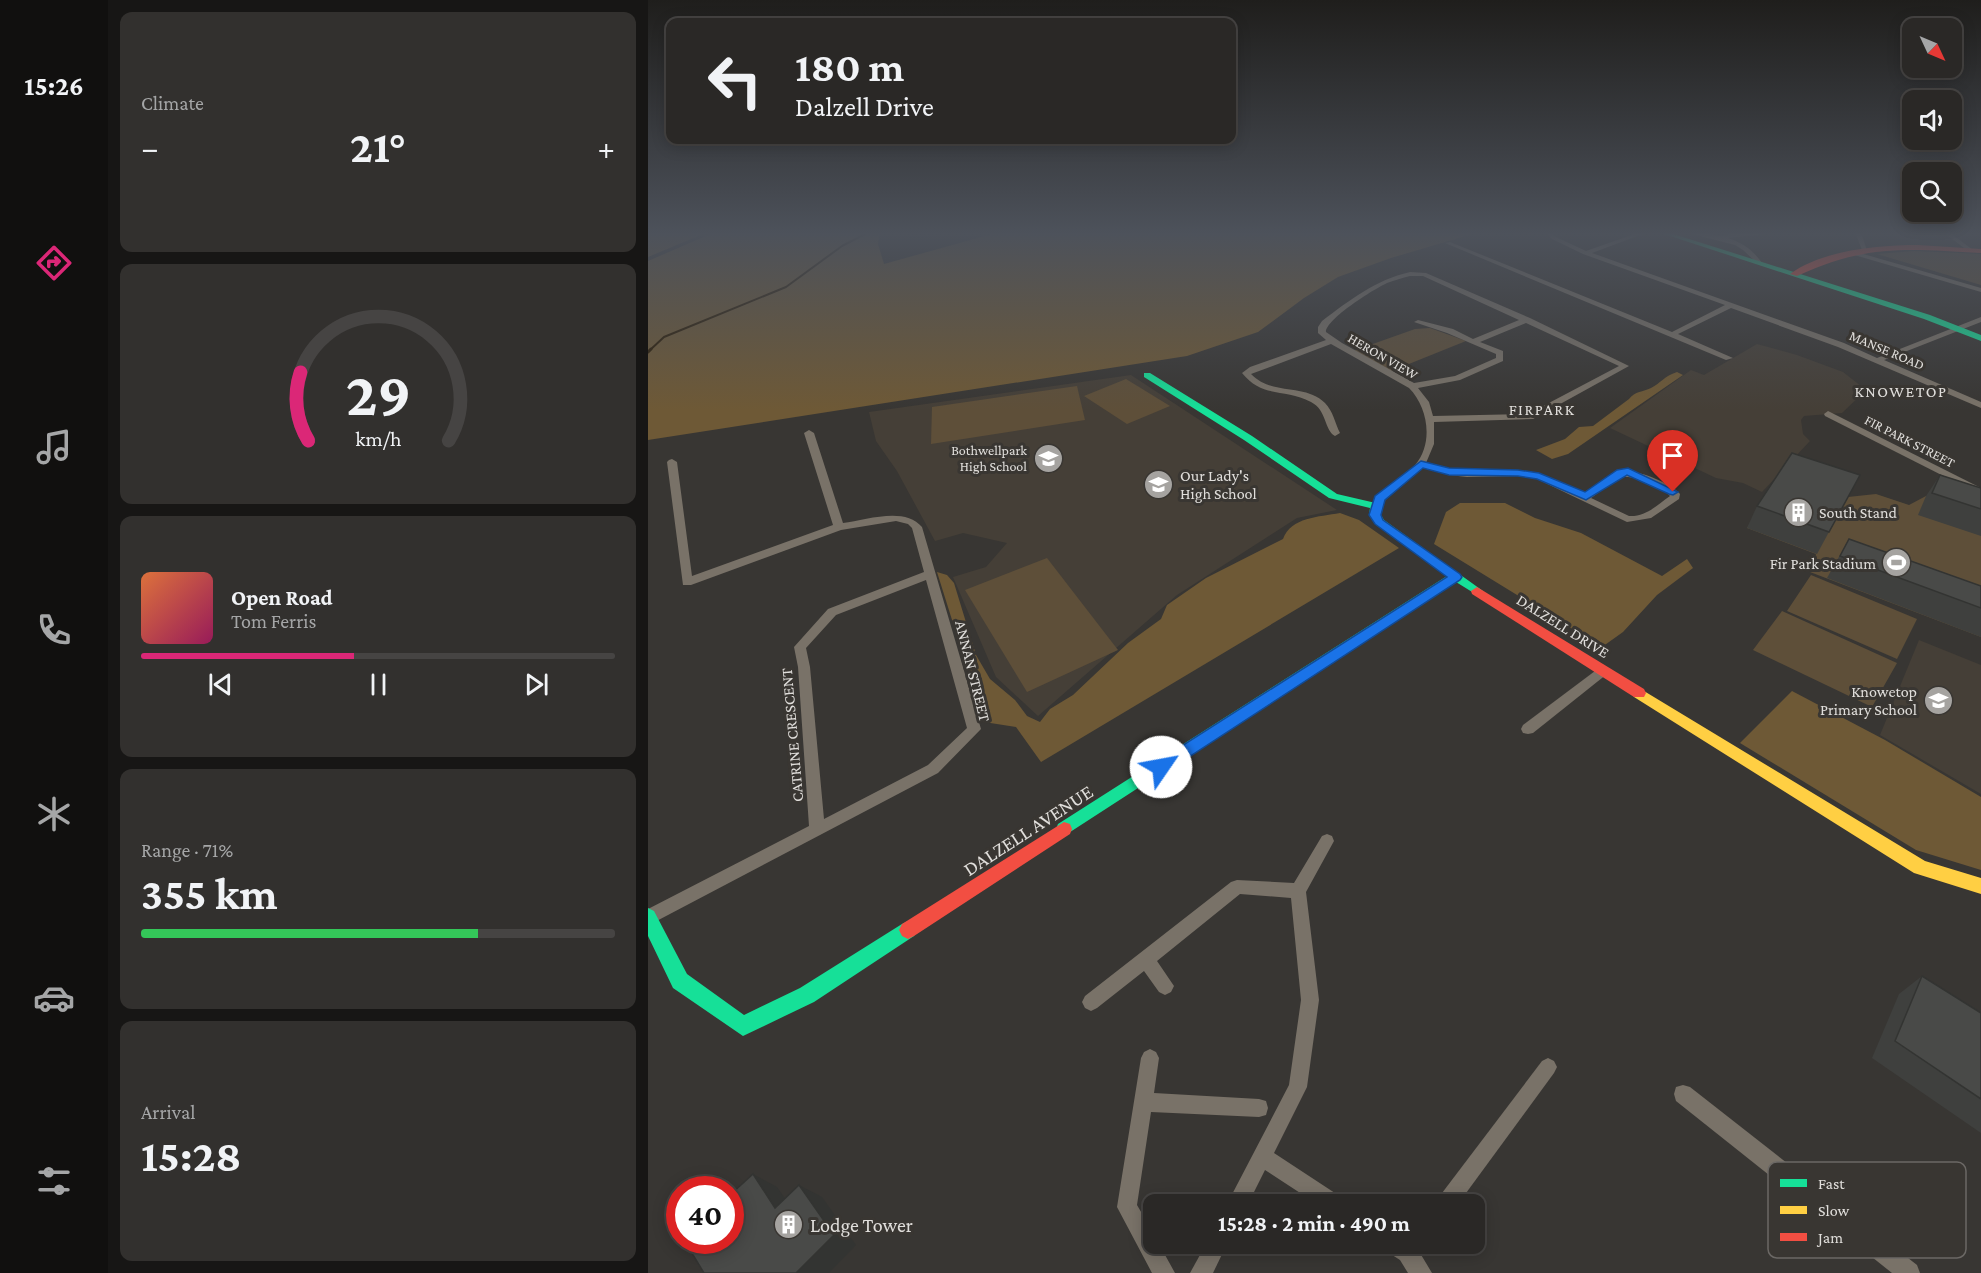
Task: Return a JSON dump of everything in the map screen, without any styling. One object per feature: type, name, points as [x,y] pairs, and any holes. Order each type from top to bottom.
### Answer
[{"type":"street","name":"HERON VIEW","points":[[1366,291],[1325,323],[1322,333],[1332,341],[1413,386],[1425,404],[1430,419],[1430,446],[1421,464]]},
{"type":"street","name":"HERON VIEW","points":[[1430,419],[1530,417],[1625,366],[1464,291]]},
{"type":"street","points":[[1565,291],[1729,358]]},
{"type":"street","name":"MANSE ROAD","points":[[1693,291],[1878,360],[1981,405]]},
{"type":"street","points":[[1849,291],[1927,316],[1981,338]]},
{"type":"street","points":[[1671,335],[1731,305]]},
{"type":"street","points":[[1878,360],[1981,319]]},
{"type":"street","points":[[1473,342],[1527,320]]},
{"type":"street","points":[[1413,386],[1457,378],[1500,359],[1500,353],[1450,330],[1418,322]]},
{"type":"street","points":[[1332,341],[1246,373],[1266,389],[1309,397],[1321,403],[1335,433]]},
{"type":"street","points":[[1147,375],[1248,438],[1333,496],[1377,506],[1379,499],[1386,492],[1421,464],[1449,472],[1518,473],[1539,476],[1628,519],[1636,520],[1644,519],[1675,497],[1675,494],[1637,474],[1628,472],[1621,473],[1586,497]]},
{"type":"street","name":"FIR PARK STREET","points":[[1828,414],[1981,492]]},
{"type":"street","points":[[808,433],[839,528]]},
{"type":"street","name":"ANNAN STREET","points":[[648,917],[933,769],[974,729],[917,527],[912,522],[896,518],[839,528],[687,582],[672,462]]},
{"type":"street","name":"DALZELL DRIVE","points":[[1377,506],[1375,515],[1379,522],[1455,577],[1706,736],[1920,867],[1981,886]]},
{"type":"street","name":"CATRINE CRESCENT","points":[[817,829],[804,667],[800,647],[832,612],[930,573]]},
{"type":"street","name":"DALZELL AVENUE","points":[[648,917],[680,981],[743,1026],[807,995],[1455,577]]},
{"type":"street","points":[[1527,729],[1603,670]]},
{"type":"street","points":[[1242,1194],[1298,1087],[1310,1000],[1298,891],[1327,841]]},
{"type":"street","points":[[1091,1002],[1237,887],[1298,891]]},
{"type":"street","points":[[1145,959],[1165,986]]},
{"type":"street","points":[[1150,1058],[1126,1207],[1164,1273]]},
{"type":"street","points":[[1454,1194],[1548,1068]]},
{"type":"street","points":[[1683,1094],[1769,1162]]},
{"type":"street","points":[[1143,1102],[1259,1108]]},
{"type":"street","points":[[1262,1156],[1319,1194]]},
{"type":"street","points":[[1201,1273],[1211,1254]]},
{"type":"street","points":[[1409,1254],[1421,1273]]},
{"type":"street","points":[[1890,1258],[1909,1273]]},
{"type":"shaded area","points":[[648,291],[1315,291],[1258,332],[1187,356],[648,440]]},
{"type":"shaded area","points":[[1430,328],[1466,341],[1389,372],[1353,351],[1415,329]]},
{"type":"shaded area","points":[[1757,344],[1797,355],[1843,372],[1866,390],[1842,413],[1804,416],[1801,420],[1803,434],[1810,441],[1762,492],[1743,483],[1716,478],[1610,428],[1691,370],[1704,375]]},
{"type":"shaded area","points":[[1677,372],[1683,375],[1568,454],[1552,459],[1536,450],[1565,439],[1579,427],[1593,426],[1634,394],[1651,388]]},
{"type":"shaded area","points":[[1131,375],[1337,510],[1297,518],[1177,595],[1038,716],[996,677],[953,577],[986,567],[1007,543],[963,533],[935,541],[897,471],[876,441],[869,412]]},
{"type":"shaded area","points":[[1126,379],[1170,406],[1127,424],[1084,396]]},
{"type":"shaded area","points":[[1077,386],[1085,420],[931,444],[932,407]]},
{"type":"shaded area","name":"Fir Park Stadium","points":[[1782,475],[1848,497],[1876,494],[1909,505],[1926,496],[1981,514],[1981,637],[1810,572],[1816,554],[1747,528]]},
{"type":"shaded area","points":[[1460,503],[1505,503],[1535,518],[1581,533],[1662,576],[1687,559],[1693,568],[1657,595],[1623,632],[1602,647],[1434,544],[1446,512]]},
{"type":"shaded area","points":[[1340,513],[1359,520],[1399,548],[1041,762],[1016,727],[984,722],[937,572],[947,575],[954,583],[976,655],[990,679],[1015,700],[1027,716],[1040,722],[1050,709],[1073,695],[1128,643],[1161,619],[1167,605],[1206,578],[1283,539],[1292,526],[1299,522]]},
{"type":"shaded area","points":[[1047,558],[1118,650],[1027,692],[965,590]]},
{"type":"shaded area","points":[[1811,575],[1917,619],[1897,659],[1787,611]]},
{"type":"shaded area","points":[[1782,611],[1897,663],[1872,707],[1753,650]]},
{"type":"shaded area","name":"Knowetop Primary School","points":[[1919,640],[1981,665],[1981,794],[1880,735]]},
{"type":"shaded area","points":[[1792,691],[1885,740],[1981,797],[1981,870],[1916,850],[1740,743]]},
{"type":"building","points":[[1792,453],[1860,475],[1829,532],[1757,506]]},
{"type":"building","points":[[1940,475],[1981,488],[1981,509],[1932,493]]},
{"type":"building","points":[[1849,539],[1981,586],[1981,608],[1840,556]]},
{"type":"building","points":[[1922,976],[1981,1013],[1981,1099],[1895,1041]]},
{"type":"building","name":"Lodge Tower","points":[[753,1174],[775,1208],[799,1185],[834,1235],[796,1273],[704,1273],[692,1254],[744,1254],[744,1182]]},
{"type":"waterway","points":[[649,351],[664,337],[775,291]]},
{"type":"traffic: fast","points":[[1847,291],[1927,317],[1981,338]]},
{"type":"traffic: fast","points":[[1147,375],[1248,438],[1333,496],[1376,506],[1375,515],[1379,522],[1477,591]]},
{"type":"traffic: fast","points":[[1064,829],[1455,577]]},
{"type":"traffic: fast","points":[[648,917],[680,981],[743,1026],[807,995],[908,930]]},
{"type":"traffic: slow","points":[[1639,693],[1920,867],[1981,886]]},
{"type":"traffic: jam","points":[[1477,591],[1639,693]]},
{"type":"traffic: jam","points":[[908,930],[1064,829]]},
{"type":"place","name":"Bothwellpark High School","points":[[1048,458]]},
{"type":"place","name":"Our Lady's High School","points":[[1159,484]]},
{"type":"place","name":"South Stand","points":[[1798,512]]},
{"type":"place","name":"Fir Park Stadium","points":[[1897,563]]},
{"type":"place","name":"Knowetop Primary School","points":[[1938,700]]},
{"type":"place","name":"Lodge Tower","points":[[789,1225]]},
{"type":"district","name":"KNOWETOP","points":[[1901,391]]},
{"type":"district","name":"FIRPARK","points":[[1542,409]]},
{"type":"route","points":[[1161,767],[1455,577],[1379,522],[1375,515],[1379,499],[1421,464],[1449,472],[1467,474],[1518,473],[1539,476],[1586,497],[1621,473],[1628,472],[1637,474],[1673,492]]}]
